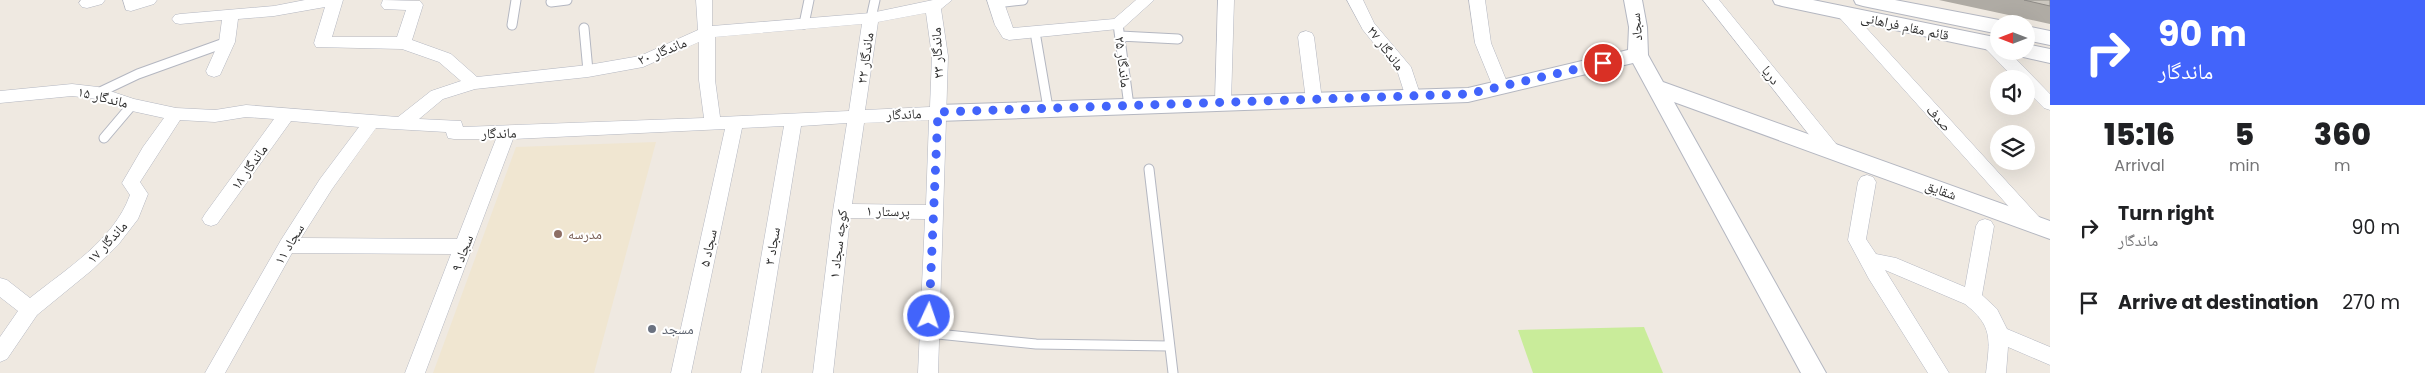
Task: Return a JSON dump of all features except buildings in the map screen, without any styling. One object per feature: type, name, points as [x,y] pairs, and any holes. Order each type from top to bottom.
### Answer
[{"type":"street","points":[[132,0],[131,6],[149,0]]},
{"type":"street","points":[[180,19],[274,11],[334,0],[322,43],[403,43],[445,58],[474,83]]},
{"type":"street","points":[[391,0],[389,5],[415,4],[403,43]]},
{"type":"street","points":[[704,0],[704,26],[707,32],[707,80],[713,123]]},
{"type":"street","name":"ماندگار ۲۵","points":[[1119,30],[1146,0]]},
{"type":"street","points":[[1223,102],[1226,0]]},
{"type":"street","name":"ماندگار ۲۷","points":[[1355,0],[1368,26],[1405,71],[1413,96]]},
{"type":"street","points":[[1477,0],[1483,42],[1500,87]]},
{"type":"street","name":"سجاد","points":[[1633,0],[1638,27],[1638,55]]},
{"type":"street","name":"دریا","points":[[1711,0],[1831,150]]},
{"type":"street","name":"قائم مقام فراهانی","points":[[1782,0],[1844,13],[1990,38]]},
{"type":"street","name":"قائم مقام فراهانی","points":[[1863,0],[1990,37]]},
{"type":"street","points":[[995,2],[1003,25],[1009,34],[1119,30]]},
{"type":"street","name":"ماندگار ۲۰","points":[[401,124],[437,95],[474,83],[588,71],[643,61],[707,32],[871,18],[939,3]]},
{"type":"street","name":"ماندگار ۲۳","points":[[928,373],[928,333],[940,56],[939,3]]},
{"type":"street","name":"صدف","points":[[1844,13],[2042,226]]},
{"type":"street","points":[[214,71],[227,42],[232,14]]},
{"type":"street","name":"ماندگار ۲۲","points":[[856,116],[871,18]]},
{"type":"street","points":[[1306,37],[1314,100]]},
{"type":"street","points":[[1638,55],[1814,373]]},
{"type":"street","name":"ماندگار","points":[[176,114],[215,116],[246,111],[401,124],[455,126],[454,133],[507,133],[938,112],[1468,94],[1638,55]]},
{"type":"street","name":"شقایق","points":[[1655,87],[2042,226]]},
{"type":"street","points":[[2035,88],[2050,104]]},
{"type":"street","name":"ماندگار ۱۵","points":[[0,97],[72,90],[98,93],[132,105],[176,114]]},
{"type":"street","name":"ماندگار ۱۷","points":[[0,353],[30,309],[85,265],[112,240],[132,214],[139,194],[132,183],[149,152],[176,114]]},
{"type":"street","name":"ماندگار ۱۸","points":[[211,220],[286,115]]},
{"type":"street","name":"کوچه سجاد ۱","points":[[823,373],[842,211],[856,116]]},
{"type":"street","name":"سجاد ۳","points":[[751,373],[794,119]]},
{"type":"street","name":"سجاد ۱۱","points":[[215,373],[287,245],[326,184],[372,121]]},
{"type":"street","name":"سجاد ۵","points":[[680,373],[735,122]]},
{"type":"street","name":"سجاد ۹","points":[[415,373],[507,133]]},
{"type":"street","points":[[1867,182],[1857,240],[1873,265],[1876,274],[1939,373]]},
{"type":"street","name":"پرستار ۱","points":[[842,211],[934,212]]},
{"type":"street","points":[[1972,298],[1985,226]]},
{"type":"street","points":[[287,245],[464,247]]},
{"type":"street","points":[[1873,265],[1874,261],[1889,263],[1972,298],[1992,317],[2000,336],[1996,373]]},
{"type":"street","points":[[0,286],[30,309]]},
{"type":"street","points":[[2000,336],[2050,356]]},
{"type":"lane","points":[[512,25],[516,0]]},
{"type":"lane","points":[[551,2],[567,0]]},
{"type":"lane","points":[[804,24],[809,0]]},
{"type":"lane","name":"ماندگار ۲۲","points":[[871,18],[875,0]]},
{"type":"lane","points":[[995,2],[1023,0]]},
{"type":"lane","points":[[584,28],[588,71]]},
{"type":"lane","points":[[1119,30],[1178,39]]},
{"type":"lane","name":"ماندگار ۲۵","points":[[1119,30],[1129,106]]},
{"type":"lane","points":[[1035,32],[1048,108]]},
{"type":"lane","points":[[98,93],[138,74],[227,42]]},
{"type":"lane","points":[[104,138],[132,105]]},
{"type":"lane","points":[[1149,169],[1173,373]]},
{"type":"lane","points":[[928,333],[1036,344],[1169,346]]},
{"type":"shaded area","name":"مدرسه","points":[[656,142],[594,373],[433,373],[516,147]]},
{"type":"green space","points":[[1644,327],[1663,373],[1533,373],[1518,330]]},
{"type":"place","name":"مدرسه","points":[[558,234]]},
{"type":"place","name":"مسجد","points":[[652,329]]},
{"type":"route","points":[[929,316],[938,112],[1468,94],[1603,63]]}]
